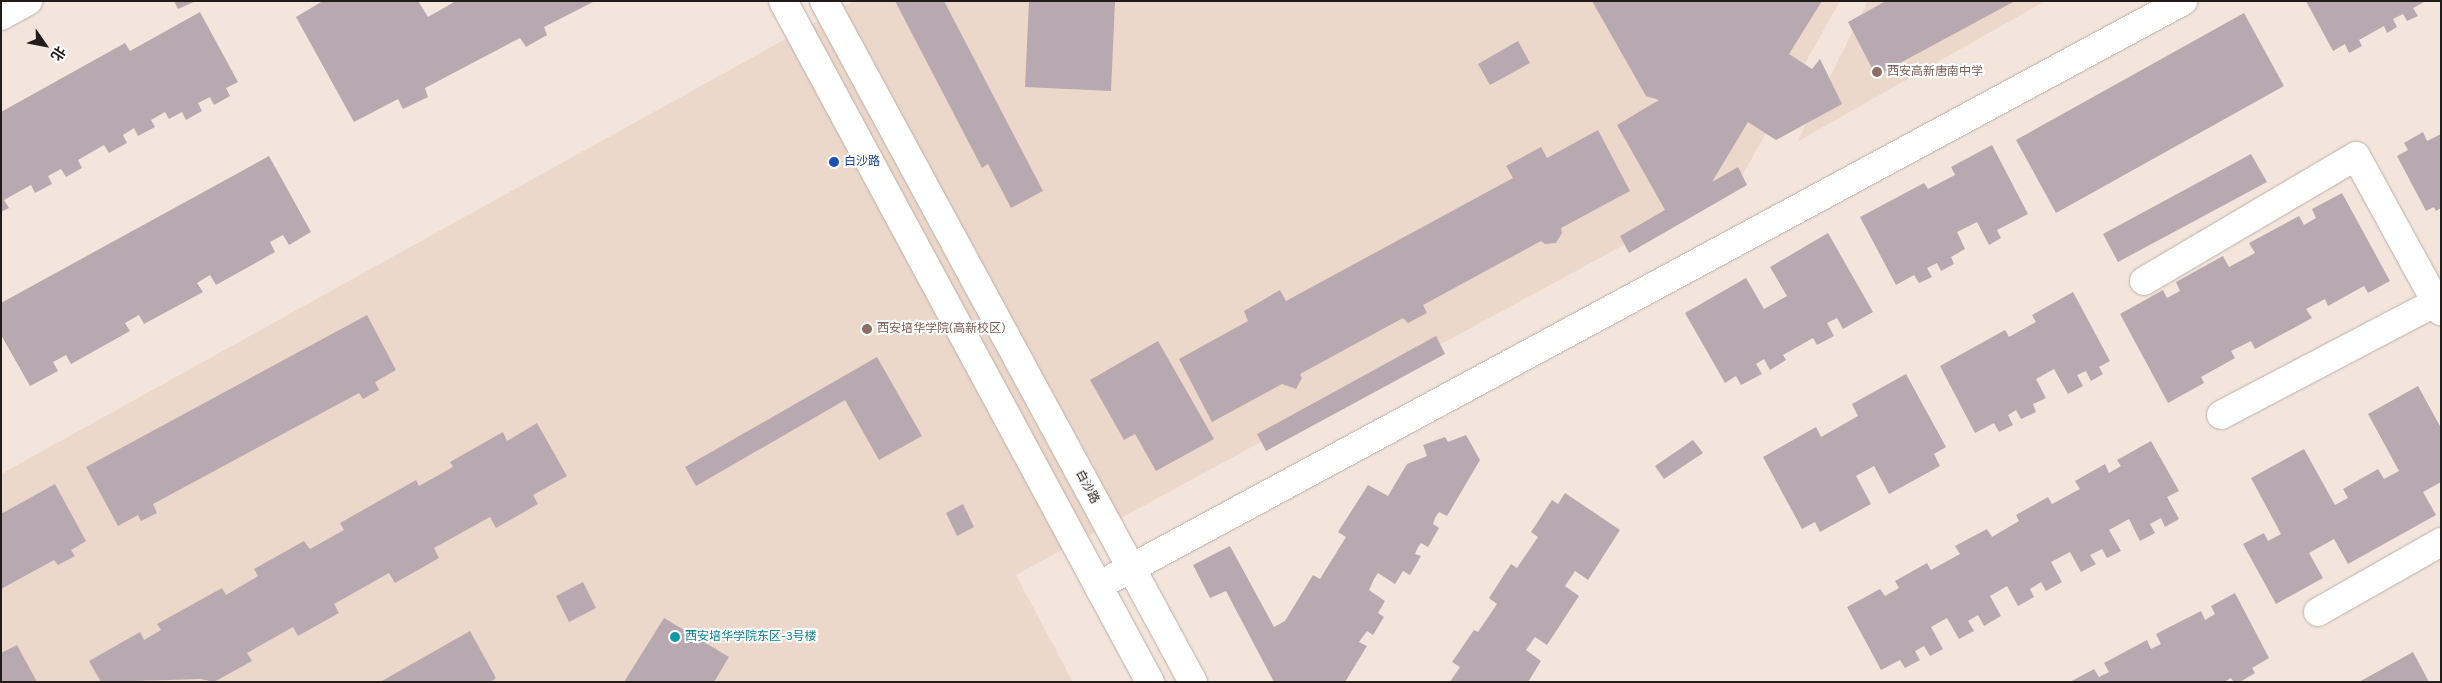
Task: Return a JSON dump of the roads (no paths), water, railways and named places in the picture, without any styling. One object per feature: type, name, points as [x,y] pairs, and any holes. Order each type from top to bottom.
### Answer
[{"type":"street","points":[[1,16],[28,1]]},
{"type":"street","points":[[784,1],[1150,682]]},
{"type":"street","name":"白沙路","points":[[824,1],[1193,682]]},
{"type":"street","points":[[1098,586],[1131,570],[2183,1]]},
{"type":"street","points":[[2144,281],[2356,156],[2438,307],[2221,415]]},
{"type":"street","points":[[2318,612],[2441,542]]},
{"type":"place","name":"西安高新唐南中学","points":[[1877,72]]},
{"type":"place","name":"白沙路","points":[[834,162]]},
{"type":"place","name":"西安培华学院(高新校区)","points":[[867,329]]},
{"type":"place","name":"西安培华学院东区-3号楼","points":[[675,637]]}]
